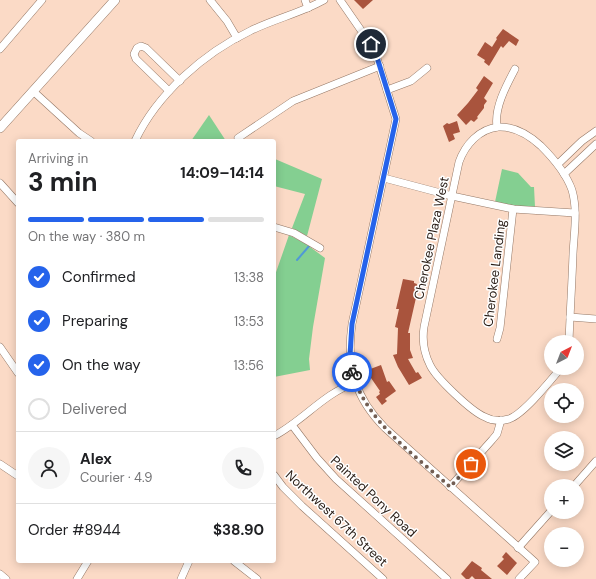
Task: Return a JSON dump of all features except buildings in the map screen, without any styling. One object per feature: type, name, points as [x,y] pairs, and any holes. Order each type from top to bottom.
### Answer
[{"type":"main road","points":[[0,128],[115,0]]},
{"type":"street","points":[[0,49],[42,0]]},
{"type":"street","points":[[210,0],[227,21],[237,38]]},
{"type":"street","points":[[305,0],[308,8]]},
{"type":"street","points":[[136,139],[147,120],[169,91],[213,53],[256,28],[308,8],[324,0]]},
{"type":"street","points":[[340,0],[374,49],[396,119],[350,333],[351,368],[355,383],[367,406],[378,422],[535,562],[519,579]]},
{"type":"street","points":[[169,91],[136,59],[134,54],[137,48],[141,46],[146,48],[180,80]]},
{"type":"street","points":[[238,138],[293,101],[380,66]]},
{"type":"street","points":[[388,90],[411,81],[427,68]]},
{"type":"street","points":[[515,69],[509,80],[497,114],[497,127],[515,129],[528,135],[558,164],[572,190],[575,213],[569,335]]},
{"type":"street","points":[[33,91],[88,139]]},
{"type":"street","name":"Cherokee Plaza West","points":[[497,127],[476,136],[464,150],[459,162],[424,327],[424,350],[430,366],[444,383],[480,415],[489,419],[501,420]]},
{"type":"street","points":[[558,164],[582,141],[596,131]]},
{"type":"street","points":[[564,174],[596,144]]},
{"type":"street","points":[[384,178],[452,196],[514,209],[575,213]]},
{"type":"street","points":[[0,183],[16,202]]},
{"type":"street","name":"Cherokee Landing","points":[[497,339],[500,328],[514,209]]},
{"type":"street","points":[[276,228],[294,233],[320,248]]},
{"type":"street","points":[[570,317],[596,319]]},
{"type":"street","points":[[0,347],[16,369]]},
{"type":"street","points":[[450,487],[492,440],[501,420],[513,417],[520,412],[554,375]]},
{"type":"street","points":[[276,435],[292,425],[334,393],[355,383]]},
{"type":"street","name":"Painted Pony Road","points":[[292,425],[317,458],[336,479],[447,579]]},
{"type":"street","points":[[580,479],[596,461]]},
{"type":"street","points":[[0,464],[16,475]]},
{"type":"street","name":"Northwest 67th Street","points":[[276,477],[290,494],[383,579]]},
{"type":"street","points":[[518,548],[544,519]]},
{"type":"street","points":[[77,579],[87,563]]},
{"type":"street","points":[[181,579],[188,563]]},
{"type":"street","points":[[237,563],[257,579]]},
{"type":"street","points":[[0,574],[6,579]]},
{"type":"green space","points":[[209,115],[225,139],[192,139]]},
{"type":"green space","points":[[276,159],[322,179],[307,236],[292,228],[305,194],[276,187]]},
{"type":"green space","points":[[502,169],[518,173],[531,187],[534,187],[535,207],[516,206],[495,202]]},
{"type":"green space","points":[[289,235],[306,244],[325,258],[313,327],[309,359],[310,370],[276,377],[276,272]]},
{"type":"waterway","points":[[297,260],[310,245]]},
{"type":"way so far","points":[[352,372],[360,396],[378,422],[450,487],[471,464]]},
{"type":"route","points":[[352,372],[350,333],[396,119],[376,54],[371,44]]}]
